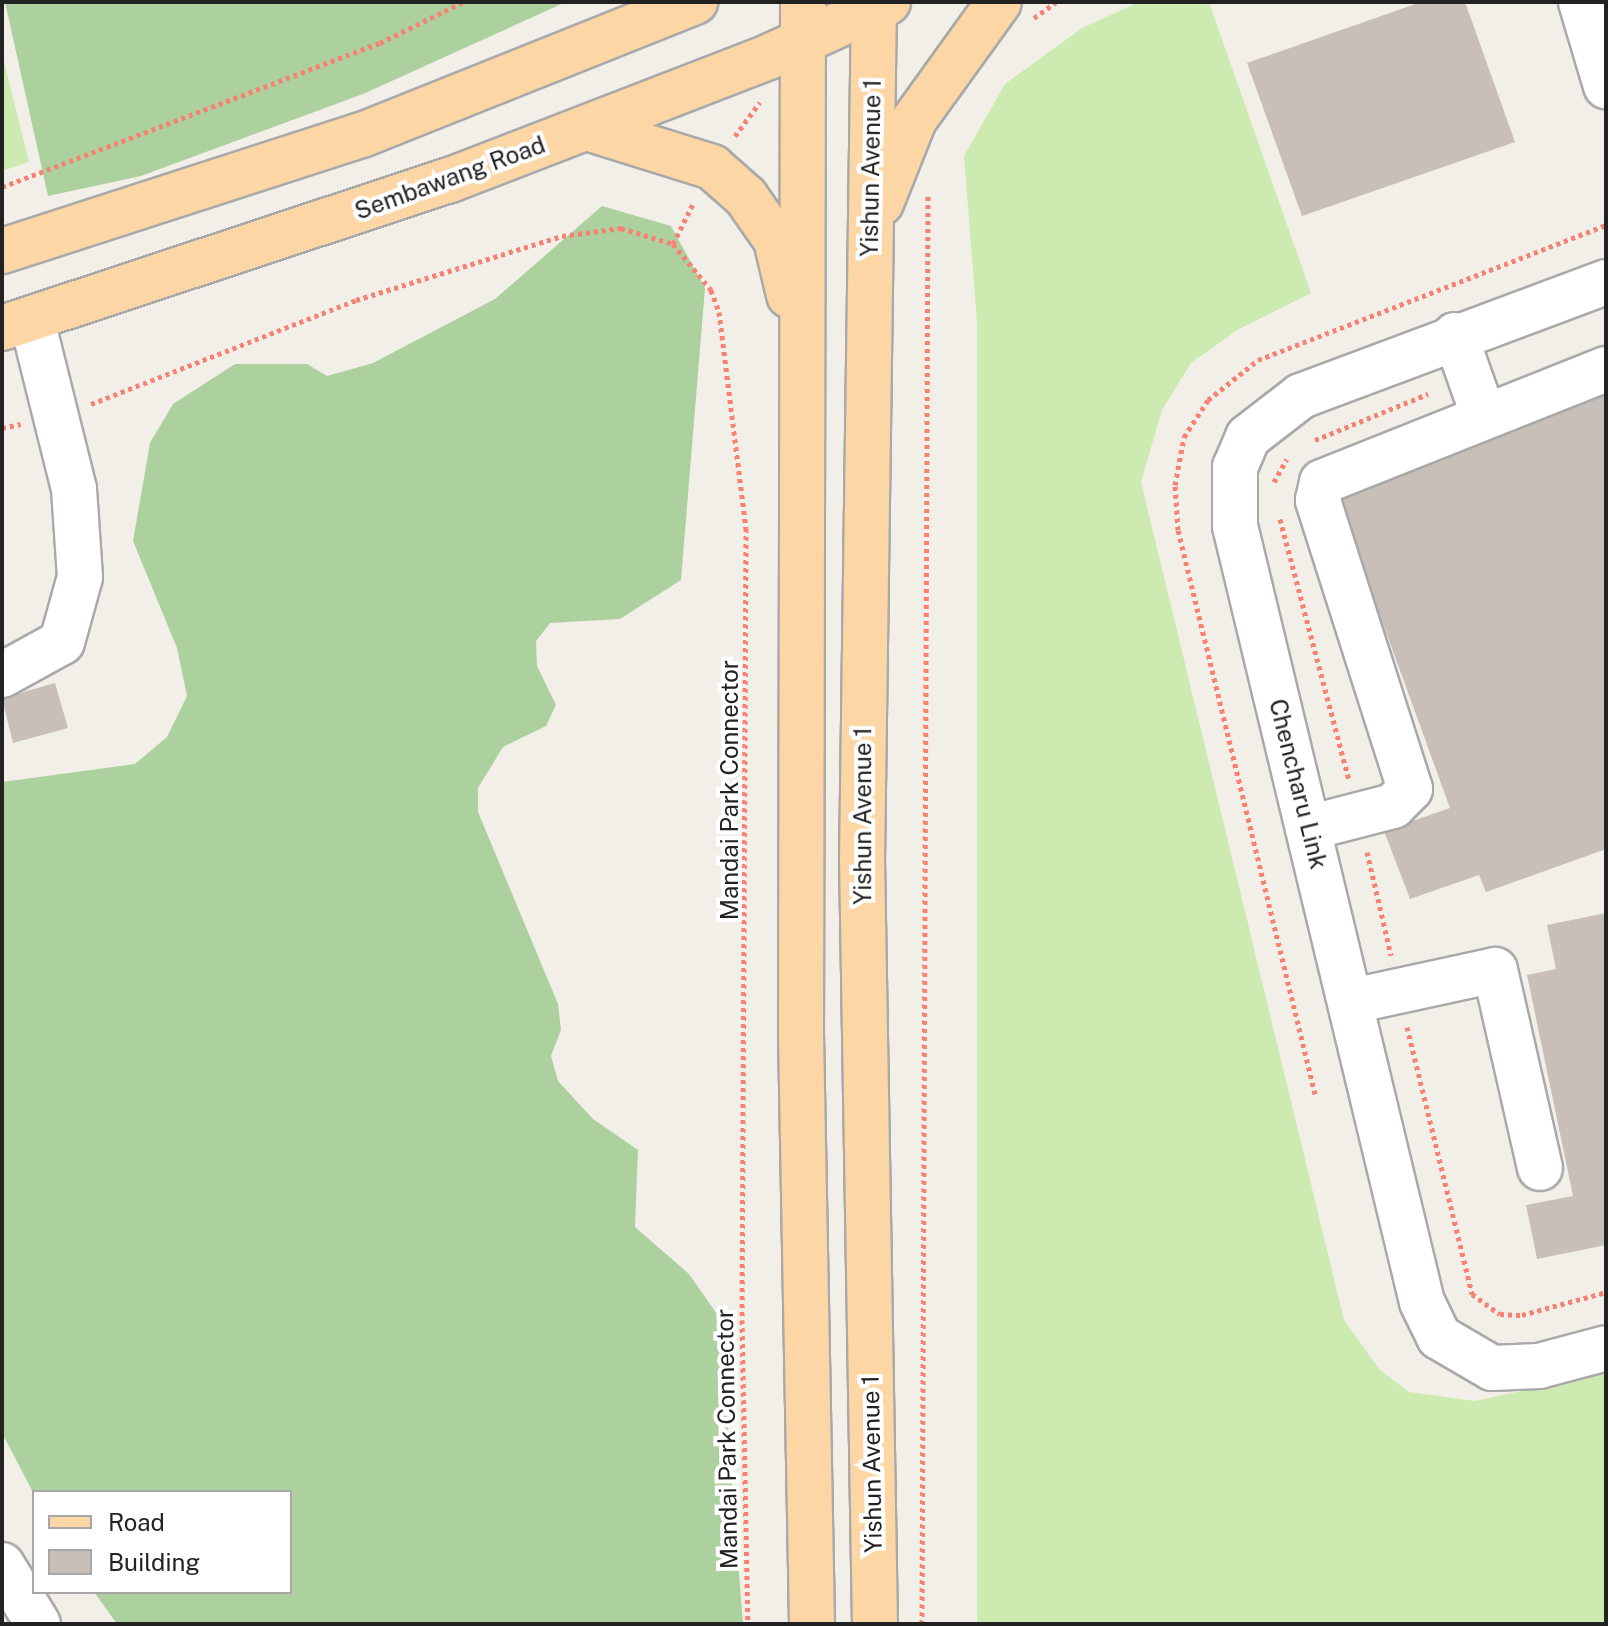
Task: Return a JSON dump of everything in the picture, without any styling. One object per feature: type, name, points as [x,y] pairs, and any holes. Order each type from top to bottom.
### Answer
[{"type":"main road","points":[[2,251],[362,135],[643,16],[695,2]]},
{"type":"main road","name":"Sembawang Road","points":[[17,324],[587,128],[792,34],[879,4]]},
{"type":"main road","name":"Yishun Avenue 1","points":[[875,1624],[862,858],[871,228],[879,4]]},
{"type":"main road","points":[[871,228],[914,120],[1014,12]]},
{"type":"main road","points":[[792,34],[805,360],[801,1034],[812,1624]]},
{"type":"main road","points":[[587,128],[712,167],[746,197],[776,240],[805,360]]},
{"type":"street","points":[[1581,2],[1606,86]]},
{"type":"street","name":"Chencharu Link","points":[[1606,282],[1455,335],[1301,396],[1248,437],[1235,467],[1235,526],[1352,1001],[1418,1287],[1439,1337],[1492,1368],[1539,1366],[1606,1348]]},
{"type":"street","points":[[2,675],[62,642],[80,577],[74,489],[56,418],[17,324]]},
{"type":"street","points":[[1455,335],[1484,417]]},
{"type":"street","points":[[1308,828],[1393,806],[1410,789],[1318,500],[1322,482],[1606,369]]},
{"type":"street","points":[[1352,1001],[1495,970],[1540,1168]]},
{"type":"street","points":[[2,1565],[38,1624]]},
{"type":"path","points":[[2,187],[380,43],[463,2]]},
{"type":"path","points":[[1014,12],[1056,2]]},
{"type":"path","points":[[2,428],[56,418],[356,300],[562,236],[621,228],[673,244],[712,167],[770,87],[792,34]]},
{"type":"path","points":[[922,1624],[928,191]]},
{"type":"path","points":[[1315,1094],[1178,530],[1175,485],[1184,437],[1208,400],[1258,360],[1606,225]]},
{"type":"path","name":"Mandai Park Connector","points":[[673,244],[711,290],[719,312],[746,528],[742,1320],[748,1624]]},
{"type":"green space","points":[[5,2],[566,2],[363,94],[141,176],[48,196]]},
{"type":"green space","points":[[1139,2],[1209,2],[1311,293],[1239,329],[1191,363],[1162,410],[1141,482],[1344,1320],[1380,1370],[1409,1392],[1475,1401],[1606,1373],[1606,1624],[977,1624],[977,322],[964,156],[1005,84],[1082,28]]},
{"type":"green space","points":[[2,53],[29,162],[2,171]]},
{"type":"green space","points":[[602,206],[671,226],[705,288],[681,580],[620,619],[550,623],[536,641],[537,666],[556,705],[546,726],[503,747],[478,788],[478,812],[558,1004],[561,1030],[551,1056],[558,1081],[593,1119],[638,1150],[635,1227],[689,1274],[719,1317],[743,1624],[117,1624],[95,1594],[292,1594],[292,1490],[32,1490],[2,1433],[2,782],[135,764],[167,737],[187,696],[177,648],[133,541],[150,443],[173,404],[235,364],[307,364],[327,376],[373,363],[495,299]]},
{"type":"building","points":[[1421,2],[1465,2],[1515,142],[1302,216],[1247,63]]},
{"type":"building","points":[[1606,390],[1606,849],[1486,892],[1479,875],[1410,899],[1384,831],[1450,808],[1334,489]]},
{"type":"building","points":[[55,683],[68,728],[13,743],[2,698]]},
{"type":"building","points":[[1606,913],[1606,1245],[1537,1259],[1526,1205],[1573,1196],[1527,975],[1556,969],[1547,925]]}]
